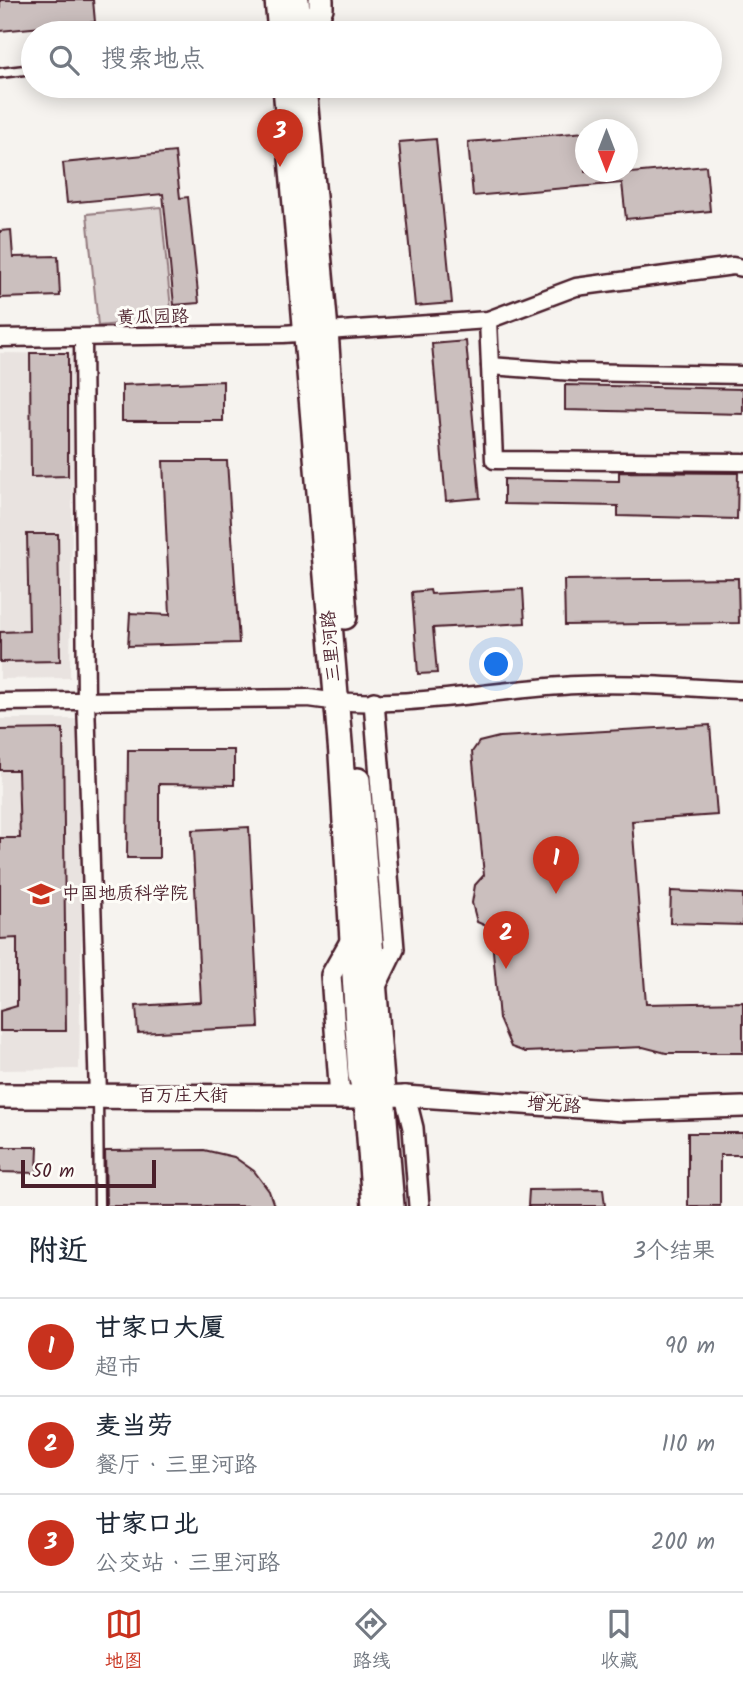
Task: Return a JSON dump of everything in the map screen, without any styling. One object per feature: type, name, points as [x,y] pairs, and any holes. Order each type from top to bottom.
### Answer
[{"type":"main road","points":[[277,0],[279,21]]},
{"type":"main road","points":[[286,21],[297,0]]},
{"type":"main road","points":[[315,21],[321,8],[321,0]]},
{"type":"main road","name":"三里河路","points":[[287,98],[316,331]]},
{"type":"main road","name":"三里河路","points":[[305,98],[316,331],[343,702],[360,1075],[385,1096]]},
{"type":"main road","name":"三里河路","points":[[343,702],[375,988],[392,1206]]},
{"type":"main road","name":"百万庄大街","points":[[0,1096],[385,1096]]},
{"type":"main road","name":"三里河路","points":[[374,1206],[385,1096]]},
{"type":"street","name":"黄瓜园路","points":[[0,338],[316,331],[488,320],[576,287],[733,266],[743,268]]},
{"type":"street","points":[[488,320],[494,460],[743,462]]},
{"type":"street","points":[[83,338],[86,701],[97,1096]]},
{"type":"street","points":[[490,366],[573,372],[743,374]]},
{"type":"street","points":[[0,702],[309,698],[374,702],[579,684],[743,690]]},
{"type":"street","points":[[374,702],[394,949],[375,988]]},
{"type":"street","points":[[340,1097],[331,975],[352,937]]},
{"type":"street","name":"增光路","points":[[385,1096],[623,1111],[743,1108]]},
{"type":"street","name":"三里河路","points":[[385,1096],[413,1128],[419,1206]]},
{"type":"lane","points":[[0,73],[21,70]]},
{"type":"lane","points":[[97,1096],[99,1206]]},
{"type":"shaded area","points":[[161,207],[172,319],[98,326],[87,214]]},
{"type":"shaded area","points":[[0,353],[74,354],[70,678],[0,679]]},
{"type":"shaded area","name":"中国地质科学院","points":[[0,719],[85,719],[79,1069],[0,1070]]},
{"type":"building","points":[[0,0],[93,0],[95,21],[21,21],[21,29],[0,31]]},
{"type":"building","points":[[575,133],[575,182],[638,182],[638,172],[706,166],[710,211],[626,219],[622,183],[473,196],[468,142]]},
{"type":"building","points":[[436,139],[452,303],[415,306],[399,142]]},
{"type":"building","points":[[175,152],[180,198],[188,197],[199,303],[174,305],[163,194],[67,203],[63,163]]},
{"type":"building","points":[[11,230],[13,257],[58,256],[60,296],[0,298],[0,231]]},
{"type":"building","points":[[466,341],[480,498],[446,501],[432,344]]},
{"type":"building","points":[[30,353],[68,353],[68,476],[31,477]]},
{"type":"building","points":[[223,381],[223,421],[122,421],[122,385]]},
{"type":"building","points":[[565,385],[743,389],[743,414],[565,410]]},
{"type":"building","points":[[163,461],[227,461],[239,643],[128,646],[130,613],[170,615]]},
{"type":"building","points":[[619,472],[738,473],[737,519],[618,516],[618,506],[504,504],[504,479],[619,481]]},
{"type":"building","points":[[27,534],[58,534],[60,661],[0,662],[0,632],[29,631]]},
{"type":"building","points":[[738,578],[739,623],[565,625],[564,580]]},
{"type":"building","points":[[523,589],[525,623],[433,628],[437,673],[418,674],[412,592],[430,590],[431,594]]},
{"type":"building","points":[[710,725],[717,815],[632,821],[646,1004],[743,1002],[743,1053],[666,1053],[643,1047],[525,1052],[511,1047],[499,1019],[491,928],[477,922],[472,903],[475,885],[484,875],[472,752],[479,742],[499,737]]},
{"type":"building","points":[[63,729],[66,1031],[0,1031],[0,1011],[17,1006],[17,938],[0,939],[0,838],[20,838],[18,770],[0,770],[0,730]]},
{"type":"building","points":[[128,750],[234,750],[234,785],[159,784],[159,858],[127,858]]},
{"type":"building","points":[[249,827],[259,1027],[138,1033],[136,1006],[201,1002],[192,830]]},
{"type":"building","points":[[671,891],[743,894],[743,925],[670,923]]},
{"type":"building","points":[[688,1133],[743,1133],[743,1155],[720,1155],[720,1206],[688,1206]]},
{"type":"building","points":[[0,1147],[38,1147],[37,1173],[0,1172]]},
{"type":"building","points":[[204,1150],[234,1157],[254,1171],[269,1191],[274,1206],[106,1206],[105,1151]]},
{"type":"building","points":[[603,1189],[605,1206],[528,1206],[529,1190]]},
{"type":"place","name":"甘家口北","points":[[280,167]]},
{"type":"place","name":"中国地质科学院","points":[[41,894]]},
{"type":"place","name":"甘家口大厦","points":[[556,894]]},
{"type":"place","name":"麦当劳","points":[[506,969]]}]
